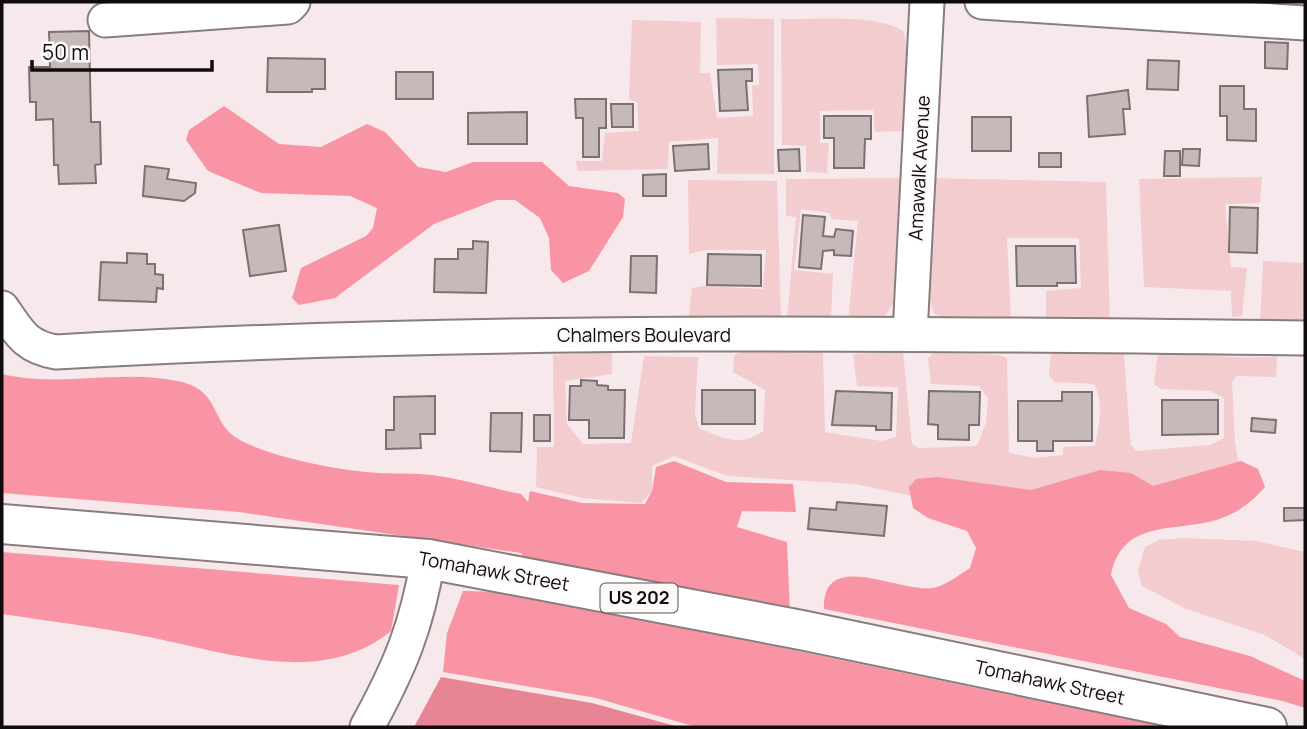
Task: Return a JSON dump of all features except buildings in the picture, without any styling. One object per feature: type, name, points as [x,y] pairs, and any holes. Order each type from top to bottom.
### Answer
[{"type":"main road","name":"Tomahawk Street","points":[[2,524],[428,559],[814,633],[1267,727]]},
{"type":"street","points":[[106,20],[288,6],[293,2]]},
{"type":"street","name":"Amawalk Avenue","points":[[911,334],[927,2]]},
{"type":"street","points":[[982,2],[1305,23]]},
{"type":"street","name":"Chalmers Boulevard","points":[[2,308],[23,338],[37,349],[56,352],[393,336],[911,334],[1305,338]]},
{"type":"street","points":[[367,727],[408,647],[418,617],[428,559]]},
{"type":"shaded area","points":[[716,18],[774,19],[774,174],[717,174],[718,138],[669,142],[668,169],[578,171],[576,161],[602,161],[605,133],[639,131],[637,102],[629,99],[632,20],[701,22],[700,73],[710,73],[717,118],[753,116],[752,85],[759,85],[758,64],[717,65]]},
{"type":"shaded area","points":[[781,19],[861,20],[891,25],[903,31],[908,50],[902,131],[875,132],[873,110],[820,111],[820,143],[829,143],[827,173],[806,172],[806,146],[782,145]]},
{"type":"shaded area","points":[[224,106],[279,144],[321,147],[367,124],[385,132],[418,167],[446,172],[473,162],[542,162],[569,186],[618,193],[625,199],[623,217],[589,271],[563,283],[551,270],[549,238],[540,218],[515,200],[496,200],[434,224],[335,298],[299,305],[292,298],[301,268],[366,236],[373,228],[377,208],[350,196],[261,193],[208,171],[186,140],[189,130]]},
{"type":"shaded area","points":[[1262,177],[1260,203],[1225,204],[1231,267],[1247,268],[1242,316],[1232,317],[1231,291],[1144,287],[1139,179]]},
{"type":"shaded area","points":[[900,178],[893,303],[884,318],[848,321],[858,221],[832,219],[829,213],[801,209],[794,270],[833,274],[831,319],[787,319],[796,217],[786,216],[786,179]]},
{"type":"shaded area","points":[[929,178],[1106,182],[1110,322],[1050,322],[1046,318],[1046,291],[1081,288],[1079,238],[1007,238],[1011,319],[946,319],[935,314],[924,288]]},
{"type":"shaded area","points":[[688,180],[777,181],[781,321],[688,322],[692,288],[704,286],[763,289],[766,250],[705,250],[689,254]]},
{"type":"shaded area","points":[[1303,251],[1305,325],[1260,325],[1263,261],[1303,263]]},
{"type":"shaded area","points":[[757,347],[823,352],[825,432],[881,441],[896,437],[898,387],[857,386],[853,354],[903,351],[912,444],[919,448],[977,446],[986,423],[988,398],[979,386],[931,384],[928,359],[933,353],[999,355],[1007,358],[1009,453],[1035,458],[1063,455],[1063,447],[1095,446],[1099,423],[1099,399],[1094,384],[1054,382],[1049,376],[1051,353],[1124,354],[1131,445],[1137,451],[1210,445],[1224,438],[1224,398],[1210,391],[1161,389],[1154,384],[1158,352],[1277,356],[1276,377],[1236,376],[1232,383],[1235,442],[1242,484],[965,507],[855,484],[727,476],[674,456],[652,466],[652,491],[641,503],[582,498],[536,487],[537,447],[554,447],[553,355],[612,352],[612,374],[565,381],[567,424],[583,444],[631,443],[644,356],[698,357],[695,413],[699,428],[724,438],[739,440],[763,431],[765,390],[733,372],[734,355]]},
{"type":"shaded area","points":[[2,374],[45,379],[133,377],[177,381],[201,391],[230,433],[254,447],[346,470],[426,474],[454,479],[521,494],[528,502],[530,491],[582,503],[645,504],[652,491],[656,467],[674,461],[726,482],[793,484],[796,512],[742,511],[737,527],[787,542],[790,613],[525,559],[521,553],[239,512],[2,493]]},
{"type":"shaded area","points":[[1241,461],[1258,469],[1265,487],[1251,501],[1222,518],[1140,535],[1127,543],[1117,556],[1111,575],[1129,608],[1166,624],[1180,637],[1250,656],[1305,681],[1305,708],[1283,701],[824,609],[827,590],[836,580],[850,577],[868,578],[906,586],[937,587],[970,568],[976,548],[967,531],[928,518],[913,508],[909,487],[916,479],[938,477],[1031,490],[1100,470],[1131,473],[1153,486]]},
{"type":"shaded area","points":[[1184,538],[1256,541],[1305,552],[1305,659],[1265,635],[1186,609],[1142,586],[1138,570],[1145,547],[1159,540]]},
{"type":"shaded area","points":[[2,552],[399,585],[391,631],[363,648],[334,658],[303,662],[271,661],[126,633],[2,614]]},
{"type":"shaded area","points":[[463,591],[510,592],[1167,727],[696,727],[596,698],[443,672],[447,633]]},
{"type":"shaded area","points":[[441,677],[592,703],[679,727],[414,727]]}]
